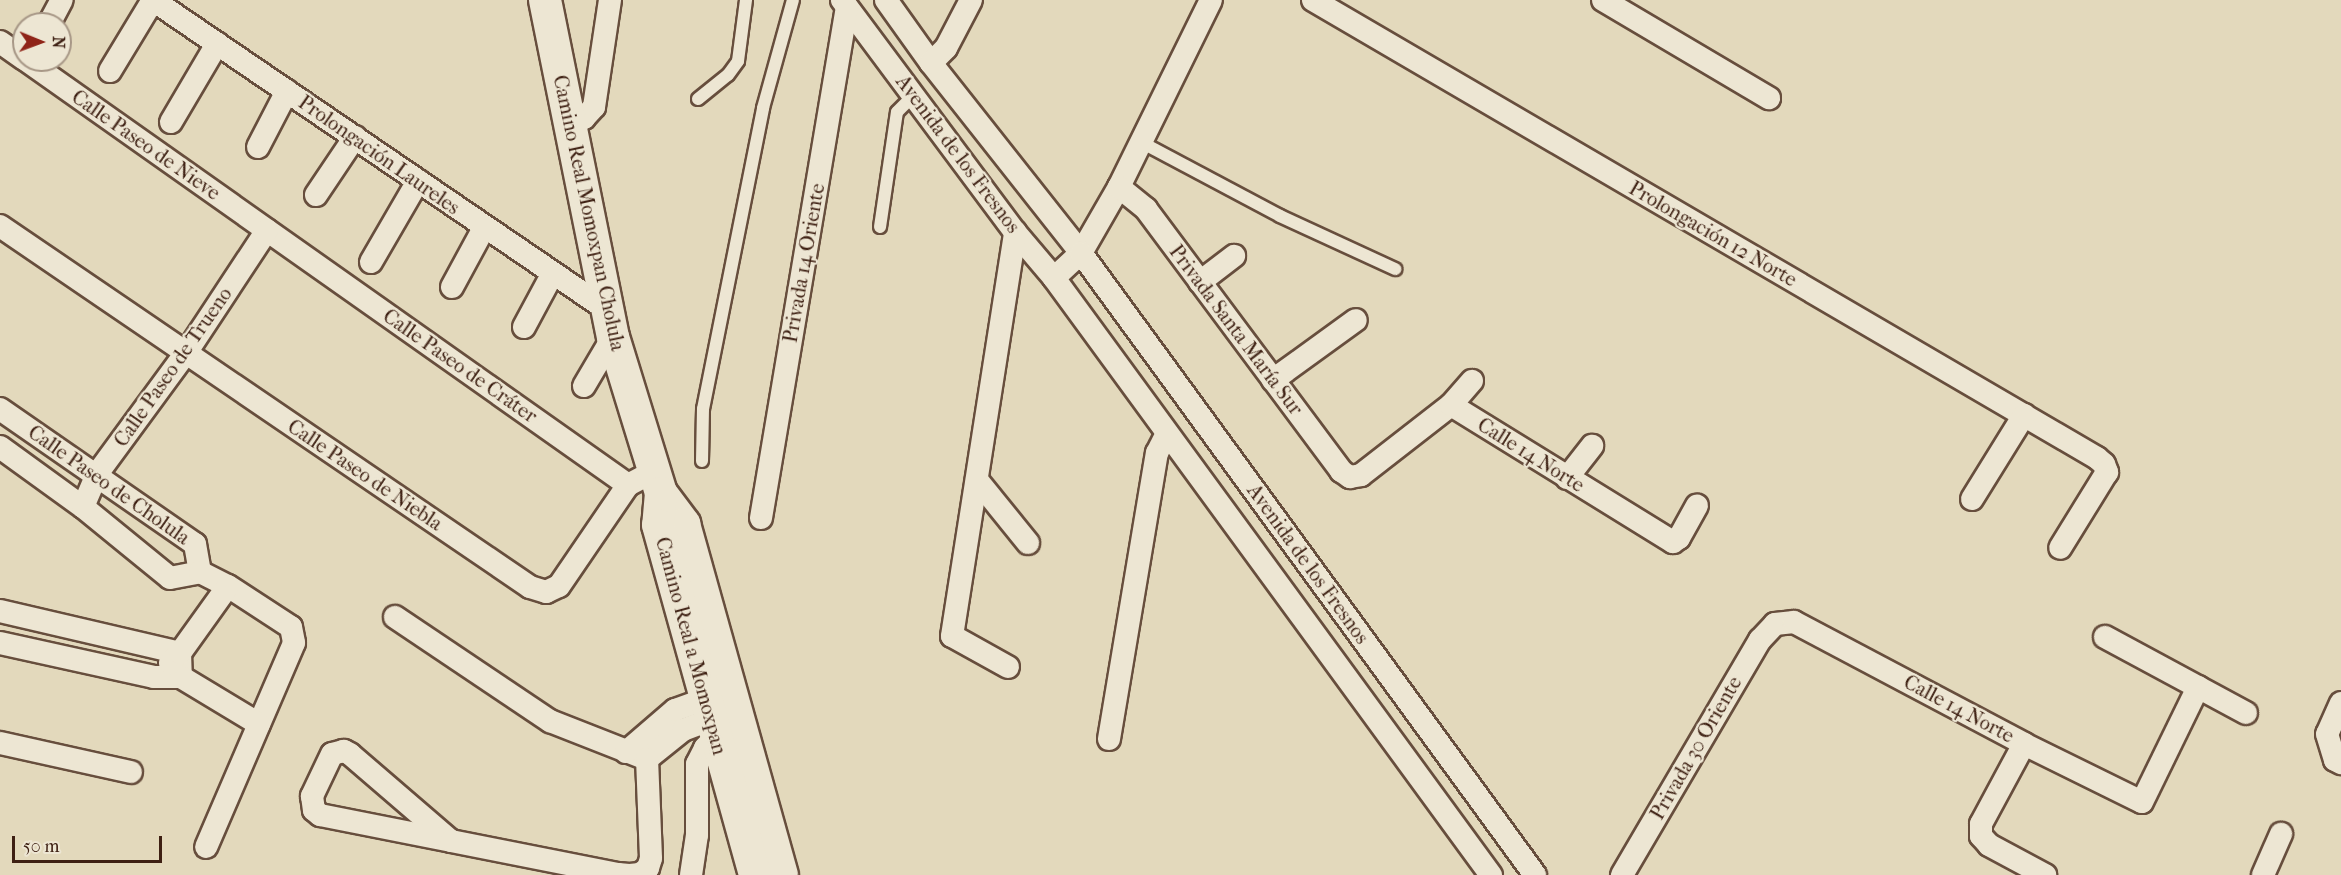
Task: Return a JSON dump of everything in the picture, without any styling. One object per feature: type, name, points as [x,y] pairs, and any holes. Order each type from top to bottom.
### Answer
[{"type":"street","name":"Prolongación Laureles","points":[[153,0],[553,273],[610,323]]},
{"type":"street","points":[[110,71],[153,0]]},
{"type":"street","name":"Camino Real Momoxpan Cholula","points":[[545,0],[610,323],[648,483]]},
{"type":"street","points":[[569,123],[584,118],[594,107],[610,0]]},
{"type":"street","name":"Avenida de los Fresnos","points":[[886,0],[931,63],[1081,253],[1535,875]]},
{"type":"street","points":[[931,63],[946,48],[971,0]]},
{"type":"street","points":[[1054,278],[1081,253],[1119,187],[1211,0]]},
{"type":"street","name":"Prolongación 12 Norte","points":[[1313,0],[2097,458],[2104,464],[2107,472],[2060,548]]},
{"type":"street","points":[[1603,0],[1769,98]]},
{"type":"street","name":"Avenida de los Fresnos","points":[[845,4],[1015,232],[1054,278],[1491,875]]},
{"type":"street","name":"Privada 14 Oriente","points":[[761,518],[845,4]]},
{"type":"street","points":[[171,122],[217,44]]},
{"type":"street","name":"Calle Paseo de Nieve","points":[[43,72],[267,230]]},
{"type":"street","points":[[258,147],[287,92]]},
{"type":"street","points":[[316,195],[355,137]]},
{"type":"street","points":[[371,262],[418,181]]},
{"type":"street","name":"Privada Santa María Sur","points":[[1119,187],[1146,209],[1341,471],[1350,477],[1361,475],[1451,405]]},
{"type":"street","name":"Calle Paseo de Niebla","points":[[0,226],[530,587],[546,592],[559,586],[648,483]]},
{"type":"street","points":[[452,287],[484,228]]},
{"type":"street","name":"Calle Paseo de Trueno","points":[[83,507],[97,474],[186,353],[267,230]]},
{"type":"street","name":"Calle Paseo de Cráter","points":[[267,230],[648,483]]},
{"type":"street","points":[[1008,667],[952,636],[1015,232]]},
{"type":"street","points":[[1200,282],[1234,256]]},
{"type":"street","points":[[524,327],[553,273]]},
{"type":"street","points":[[1273,380],[1356,320]]},
{"type":"street","points":[[584,386],[610,323]]},
{"type":"street","points":[[1451,405],[1472,381]]},
{"type":"street","name":"Calle 14 Norte","points":[[1451,405],[1673,542],[1679,538],[1698,506]]},
{"type":"street","name":"Calle Paseo de Cholula","points":[[0,409],[195,544],[200,572],[170,578],[83,507],[0,447]]},
{"type":"street","points":[[1972,499],[2024,415]]},
{"type":"street","points":[[1109,740],[1157,453],[1167,433]]},
{"type":"street","points":[[1567,477],[1592,446]]},
{"type":"street","points":[[977,480],[1028,543]]},
{"type":"street","name":"Camino Real a Momoxpan","points":[[648,483],[755,875]]},
{"type":"street","name":"Camino Real a Momoxpan","points":[[648,483],[684,524],[782,875]]},
{"type":"street","points":[[200,572],[228,586],[291,627],[294,644],[206,848]]},
{"type":"street","points":[[154,677],[180,653],[228,586]]},
{"type":"street","points":[[0,611],[180,653]]},
{"type":"street","points":[[395,617],[550,721],[637,755]]},
{"type":"street","name":"Calle 14 Norte","points":[[1775,624],[1794,622],[2024,744],[2142,802],[2198,687]]},
{"type":"street","name":"Privada 30 Oriente","points":[[1622,875],[1760,640],[1775,624]]},
{"type":"street","points":[[2105,638],[2246,713]]},
{"type":"street","points":[[0,643],[154,677],[181,677],[259,724]]},
{"type":"street","points":[[180,653],[181,677]]},
{"type":"street","points":[[2335,755],[2327,734],[2341,703]]},
{"type":"street","points":[[451,841],[350,754],[344,751],[332,754],[312,796],[314,810],[320,815],[451,841],[630,875],[640,874],[648,868],[651,858],[637,755],[675,710],[711,718],[705,748],[697,764],[697,835],[691,875]]},
{"type":"street","points":[[0,743],[131,772]]},
{"type":"street","points":[[2024,744],[1981,824],[1981,836],[1989,845],[2045,875]]},
{"type":"street","points":[[2263,875],[2281,834]]},
{"type":"lane","points":[[698,99],[728,75],[738,61],[746,0]]},
{"type":"lane","points":[[702,461],[705,398],[763,108],[793,0]]},
{"type":"lane","points":[[880,227],[897,112],[914,95]]},
{"type":"lane","points":[[1141,142],[1280,216],[1395,269]]}]
